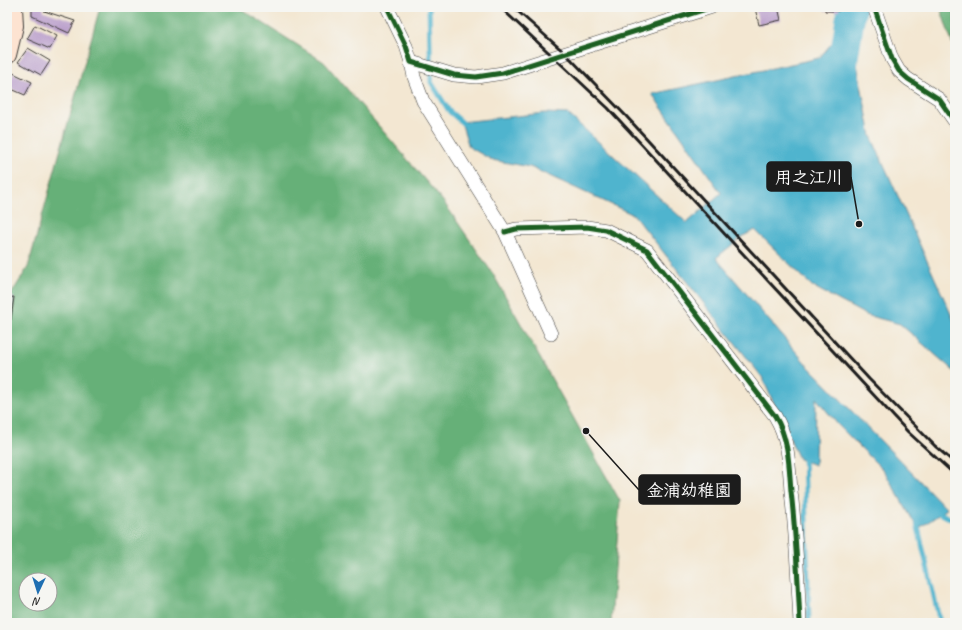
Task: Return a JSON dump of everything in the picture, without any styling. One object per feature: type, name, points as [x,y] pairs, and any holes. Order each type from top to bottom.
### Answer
[{"type":"main road","points":[[7,55],[14,26],[13,7]]},
{"type":"street","points":[[386,7],[415,63],[414,77],[423,101],[505,232],[552,334]]},
{"type":"street","points":[[415,63],[441,72],[476,77],[502,73],[712,7]]},
{"type":"street","points":[[874,7],[892,59],[899,70],[908,79],[939,99],[955,122]]},
{"type":"street","points":[[505,232],[516,229],[587,227],[606,230],[647,250],[776,416],[782,427],[786,442],[795,530],[800,623]]},
{"type":"green space","points":[[100,7],[238,7],[324,62],[443,201],[493,274],[620,501],[611,623],[7,623],[7,301],[28,267]]},
{"type":"green space","points":[[940,7],[955,7],[955,45],[952,43]]},
{"type":"water","points":[[832,43],[855,54],[871,136],[955,323],[955,372],[900,324],[866,315],[812,286],[755,230],[743,236],[716,258],[808,366],[947,509],[918,529],[884,471],[839,426],[816,398],[815,465],[799,459],[762,377],[634,215],[530,167],[492,160],[469,147],[461,122],[545,113],[568,114],[687,223],[721,193],[652,94],[819,58]]},
{"type":"building","points":[[32,7],[43,7],[44,11],[75,21],[69,33],[32,16]]},
{"type":"building","points":[[778,7],[781,20],[759,25],[755,8]]},
{"type":"building","points":[[825,7],[839,7],[839,11],[825,11]]},
{"type":"building","points":[[35,25],[57,36],[50,49],[27,39]]},
{"type":"building","points":[[28,48],[50,61],[41,75],[18,62]]},
{"type":"building","points":[[13,73],[32,82],[25,95],[9,88]]},
{"type":"building","points":[[14,297],[11,320],[7,320],[7,298]]},
{"type":"waterway","points":[[429,7],[431,82],[449,111],[465,125]]},
{"type":"waterway","points":[[845,88],[843,63],[852,7]]},
{"type":"waterway","points":[[804,454],[809,623]]},
{"type":"waterway","points":[[936,511],[955,521]]},
{"type":"waterway","points":[[917,523],[940,623]]},
{"type":"railway","points":[[500,7],[608,108],[908,432],[955,475]]},
{"type":"railway","points":[[513,7],[566,54],[626,116],[869,379],[935,446],[955,463]]},
{"type":"cycle path","points":[[387,7],[406,46],[411,62],[454,75],[476,77],[503,73],[712,7]]},
{"type":"cycle path","points":[[874,7],[892,59],[899,71],[908,79],[939,99],[955,122]]},
{"type":"cycle path","points":[[505,232],[516,229],[587,227],[606,230],[647,250],[775,416],[780,425],[786,443],[789,462],[796,540],[800,623]]},
{"type":"place","name":"用之江川","points":[[859,224]]},
{"type":"place","name":"金浦幼稚園","points":[[586,431]]}]
